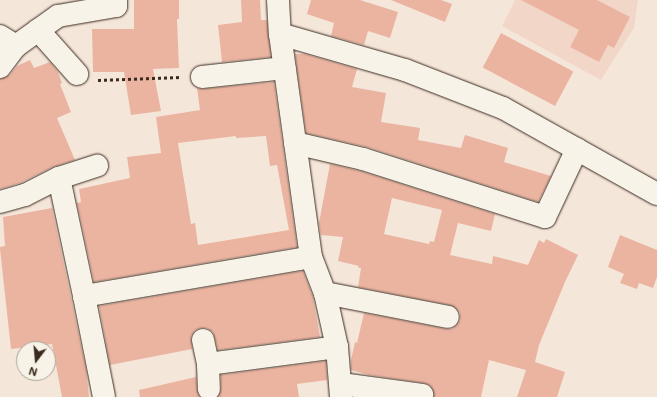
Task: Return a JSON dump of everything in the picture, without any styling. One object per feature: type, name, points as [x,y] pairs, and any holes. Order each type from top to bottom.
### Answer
[{"type":"street","points":[[0,67],[8,41],[38,30],[58,16],[116,6],[116,0]]},
{"type":"street","points":[[278,0],[280,34],[311,257],[325,293],[337,347],[341,390],[422,395]]},
{"type":"street","points":[[38,30],[77,74]]},
{"type":"street","points":[[280,34],[412,72],[503,108],[657,194]]},
{"type":"street","points":[[202,77],[285,68]]},
{"type":"street","points":[[295,143],[363,159],[545,217],[577,149]]},
{"type":"street","points":[[0,202],[25,195],[59,178],[97,166]]},
{"type":"street","points":[[59,178],[104,397]]},
{"type":"street","points":[[84,296],[311,257]]},
{"type":"street","points":[[325,293],[448,317]]},
{"type":"street","points":[[203,340],[208,364],[209,389]]},
{"type":"street","points":[[208,364],[337,347]]},
{"type":"path","points":[[77,74],[94,80],[202,77]]},
{"type":"shaded area","points":[[515,0],[638,0],[634,28],[601,80],[502,26]]},
{"type":"building","points":[[134,0],[179,0],[179,19],[177,19],[179,68],[153,69],[161,111],[131,115],[124,72],[93,72],[92,29],[134,29]]},
{"type":"building","points":[[241,0],[260,0],[261,20],[267,20],[271,57],[222,62],[218,25],[242,22]]},
{"type":"building","points":[[311,0],[360,0],[398,12],[390,38],[368,31],[364,45],[331,36],[334,23],[307,14]]},
{"type":"building","points":[[391,0],[441,0],[452,4],[445,22]]},
{"type":"building","points":[[521,0],[597,0],[630,17],[614,48],[608,45],[599,62],[570,47],[579,30]]},
{"type":"building","points":[[501,33],[573,71],[555,106],[483,67]]},
{"type":"building","points":[[295,54],[305,54],[357,69],[352,87],[386,93],[381,122],[420,128],[418,140],[461,148],[465,135],[508,148],[504,162],[551,176],[538,202],[367,147],[306,133]]},
{"type":"building","points":[[30,60],[34,68],[50,62],[58,72],[62,83],[60,84],[71,112],[57,118],[75,160],[53,167],[20,183],[0,189],[0,79],[10,75],[17,66]]},
{"type":"building","points":[[274,82],[297,247],[94,282],[77,203],[81,202],[79,189],[130,178],[127,157],[161,153],[156,117],[200,110],[197,88],[203,89]],"holes":[[[236,136],[236,138],[266,136],[270,166],[277,165],[289,230],[198,245],[195,223],[191,224],[178,143]]]},
{"type":"building","points":[[330,164],[360,171],[495,214],[491,231],[458,223],[450,255],[492,264],[493,256],[528,265],[539,240],[544,243],[546,239],[578,255],[539,345],[535,362],[565,372],[557,397],[517,397],[526,370],[489,360],[481,397],[434,397],[433,390],[430,385],[424,383],[369,375],[351,370],[351,360],[355,342],[357,343],[364,313],[452,329],[460,320],[460,313],[456,308],[450,305],[358,287],[361,268],[358,268],[359,266],[338,261],[343,237],[321,235],[319,223]],"holes":[[[392,198],[442,210],[434,242],[430,241],[429,244],[384,234]]]},
{"type":"building","points":[[52,208],[86,369],[89,397],[62,397],[56,365],[56,341],[16,341],[16,348],[11,349],[0,249],[0,247],[5,246],[3,217]]},
{"type":"building","points":[[620,235],[657,250],[657,277],[653,288],[639,283],[637,289],[620,283],[624,274],[608,267]]},
{"type":"building","points":[[303,271],[313,297],[320,337],[218,350],[213,332],[207,328],[201,328],[195,330],[191,336],[192,349],[110,365],[99,306]]},
{"type":"building","points":[[326,361],[327,380],[297,384],[299,397],[218,397],[221,389],[221,375]]},
{"type":"building","points":[[196,377],[197,390],[200,397],[140,397],[139,390]]}]
